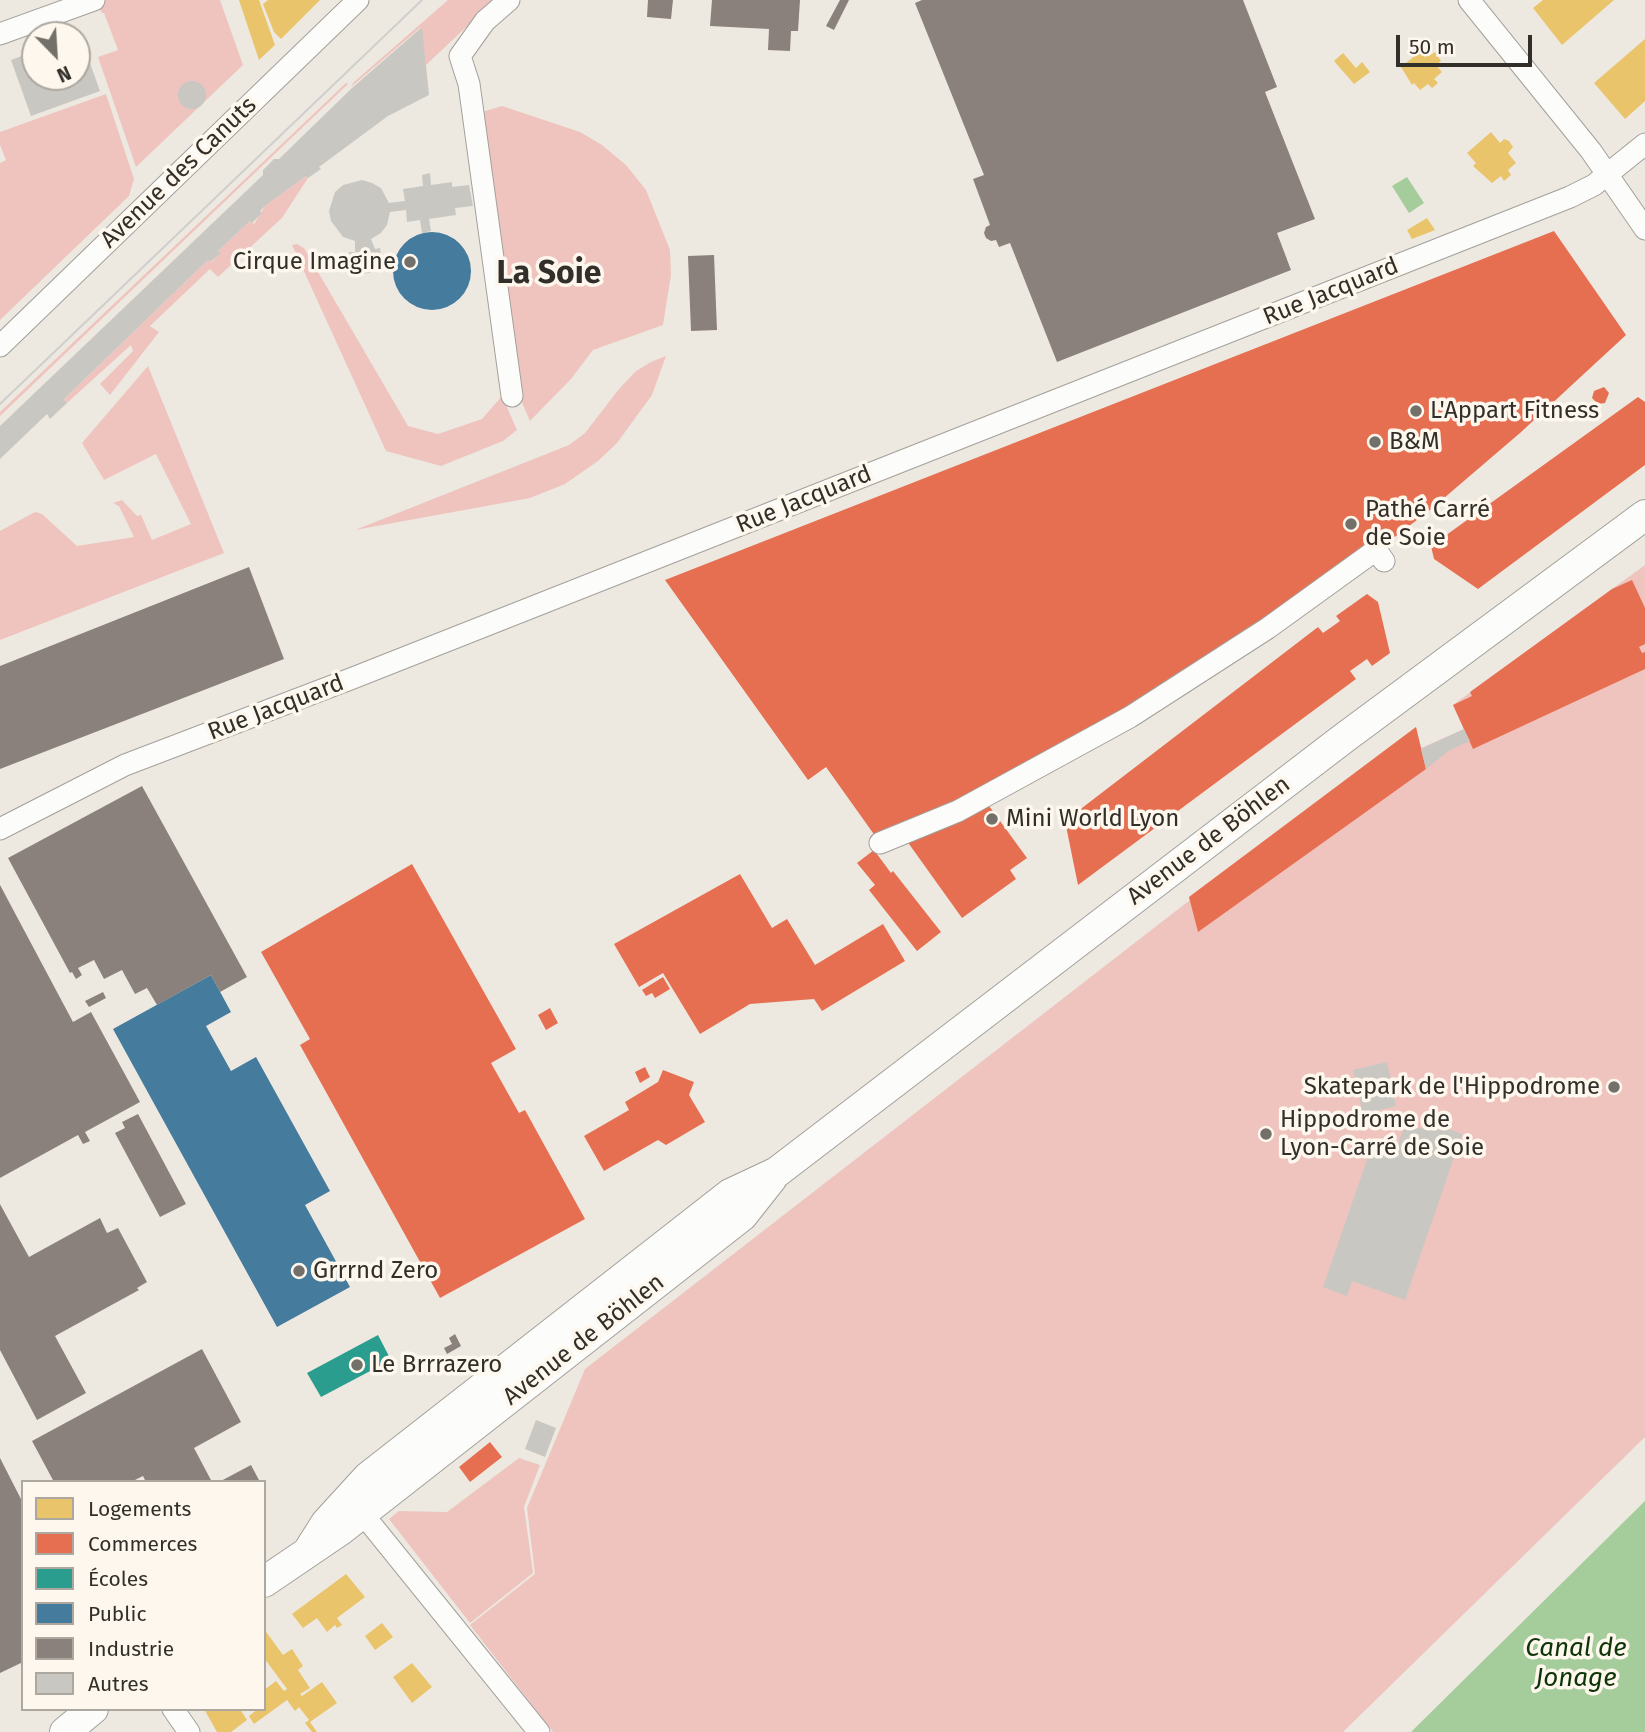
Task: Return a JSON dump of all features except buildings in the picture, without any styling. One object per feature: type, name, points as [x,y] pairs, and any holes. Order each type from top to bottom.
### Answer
[{"type":"main road","name":"Avenue de Böhlen","points":[[309,1550],[326,1523],[368,1477],[730,1194],[777,1172],[1258,803],[1645,515]]},
{"type":"main road","name":"Avenue de Böhlen","points":[[266,1581],[371,1506],[742,1216],[777,1172]]},
{"type":"main road","name":"Avenue de Böhlen","points":[[371,1506],[373,1488],[407,1447]]},
{"type":"main road","points":[[65,1732],[91,1711]]},
{"type":"street","points":[[0,34],[94,0]]},
{"type":"street","name":"Avenue des Canuts","points":[[0,346],[358,0]]},
{"type":"street","points":[[509,0],[485,21],[460,56],[469,83],[512,396]]},
{"type":"street","points":[[1469,0],[1608,174],[1645,229]]},
{"type":"street","name":"Rue Jacquard","points":[[0,830],[125,765],[365,673],[1557,202],[1594,186],[1645,144]]},
{"type":"street","points":[[880,843],[958,811],[1130,717],[1268,628],[1376,550],[1384,561]]},
{"type":"street","points":[[371,1506],[539,1732]]},
{"type":"street","points":[[174,1711],[189,1732]]},
{"type":"shaded area","points":[[107,0],[220,0],[243,65],[136,167],[98,57],[118,50],[98,3]]},
{"type":"shaded area","points":[[448,0],[495,0],[426,65],[421,27],[351,87],[354,82]]},
{"type":"shaded area","points":[[348,84],[0,416],[0,412]]},
{"type":"shaded area","points":[[106,94],[134,179],[129,196],[0,320],[0,163],[6,160],[0,145],[0,132]]},
{"type":"shaded area","points":[[502,106],[580,132],[602,145],[626,165],[646,190],[670,250],[671,275],[663,325],[593,350],[571,379],[530,421],[517,391],[502,393],[465,117]]},
{"type":"shaded area","points":[[306,176],[308,178],[282,218],[218,277],[210,269],[150,326],[159,332],[110,395],[100,384],[133,351],[131,345],[67,403],[64,399],[208,260],[211,262],[220,253],[218,251],[250,221],[254,224],[265,206]]},
{"type":"shaded area","points":[[297,244],[304,248],[408,426],[438,434],[482,419],[502,396],[517,430],[503,441],[441,466],[386,451],[292,245]]},
{"type":"shaded area","points":[[666,356],[652,395],[617,443],[598,461],[565,484],[530,498],[355,530],[569,445],[585,433],[636,371]]},
{"type":"shaded area","points":[[148,366],[224,553],[0,640],[0,531],[35,512],[42,514],[77,546],[134,537],[119,506],[113,503],[122,500],[137,516],[141,515],[152,540],[191,524],[156,454],[104,480],[82,443]]},
{"type":"shaded area","name":"Hippodrome de Lyon-Carré de Soie","points":[[1645,565],[1645,1437],[1343,1732],[553,1732],[470,1625],[535,1574],[527,1508],[585,1369],[1190,900],[1189,897],[1416,727],[1421,748],[1464,729],[1453,705]]},
{"type":"shaded area","points":[[519,1458],[540,1465],[524,1507],[533,1573],[470,1623],[389,1519],[399,1511],[447,1512]]},
{"type":"water","points":[[1407,177],[1424,203],[1409,213],[1392,186]]},
{"type":"water","name":"Canal de Jonage","points":[[1645,1501],[1645,1732],[1411,1732]]},
{"type":"tram line","points":[[0,404],[422,0]]},
{"type":"place","name":"Cirque Imagine","points":[[410,262]]},
{"type":"place","name":"L'Appart Fitness","points":[[1416,411]]},
{"type":"place","name":"B&M","points":[[1375,442]]},
{"type":"place","name":"Pathé Carré de Soie","points":[[1351,524]]},
{"type":"place","name":"Mini World Lyon","points":[[992,819]]},
{"type":"place","name":"Skatepark de l'Hippodrome","points":[[1614,1087]]},
{"type":"place","name":"Hippodrome de Lyon-Carré de Soie","points":[[1266,1134]]},
{"type":"place","name":"Grrrnd Zero","points":[[299,1271]]},
{"type":"place","name":"Le Brrrazero","points":[[357,1365]]},
{"type":"district","name":"La Soie","points":[[549,274]]}]
